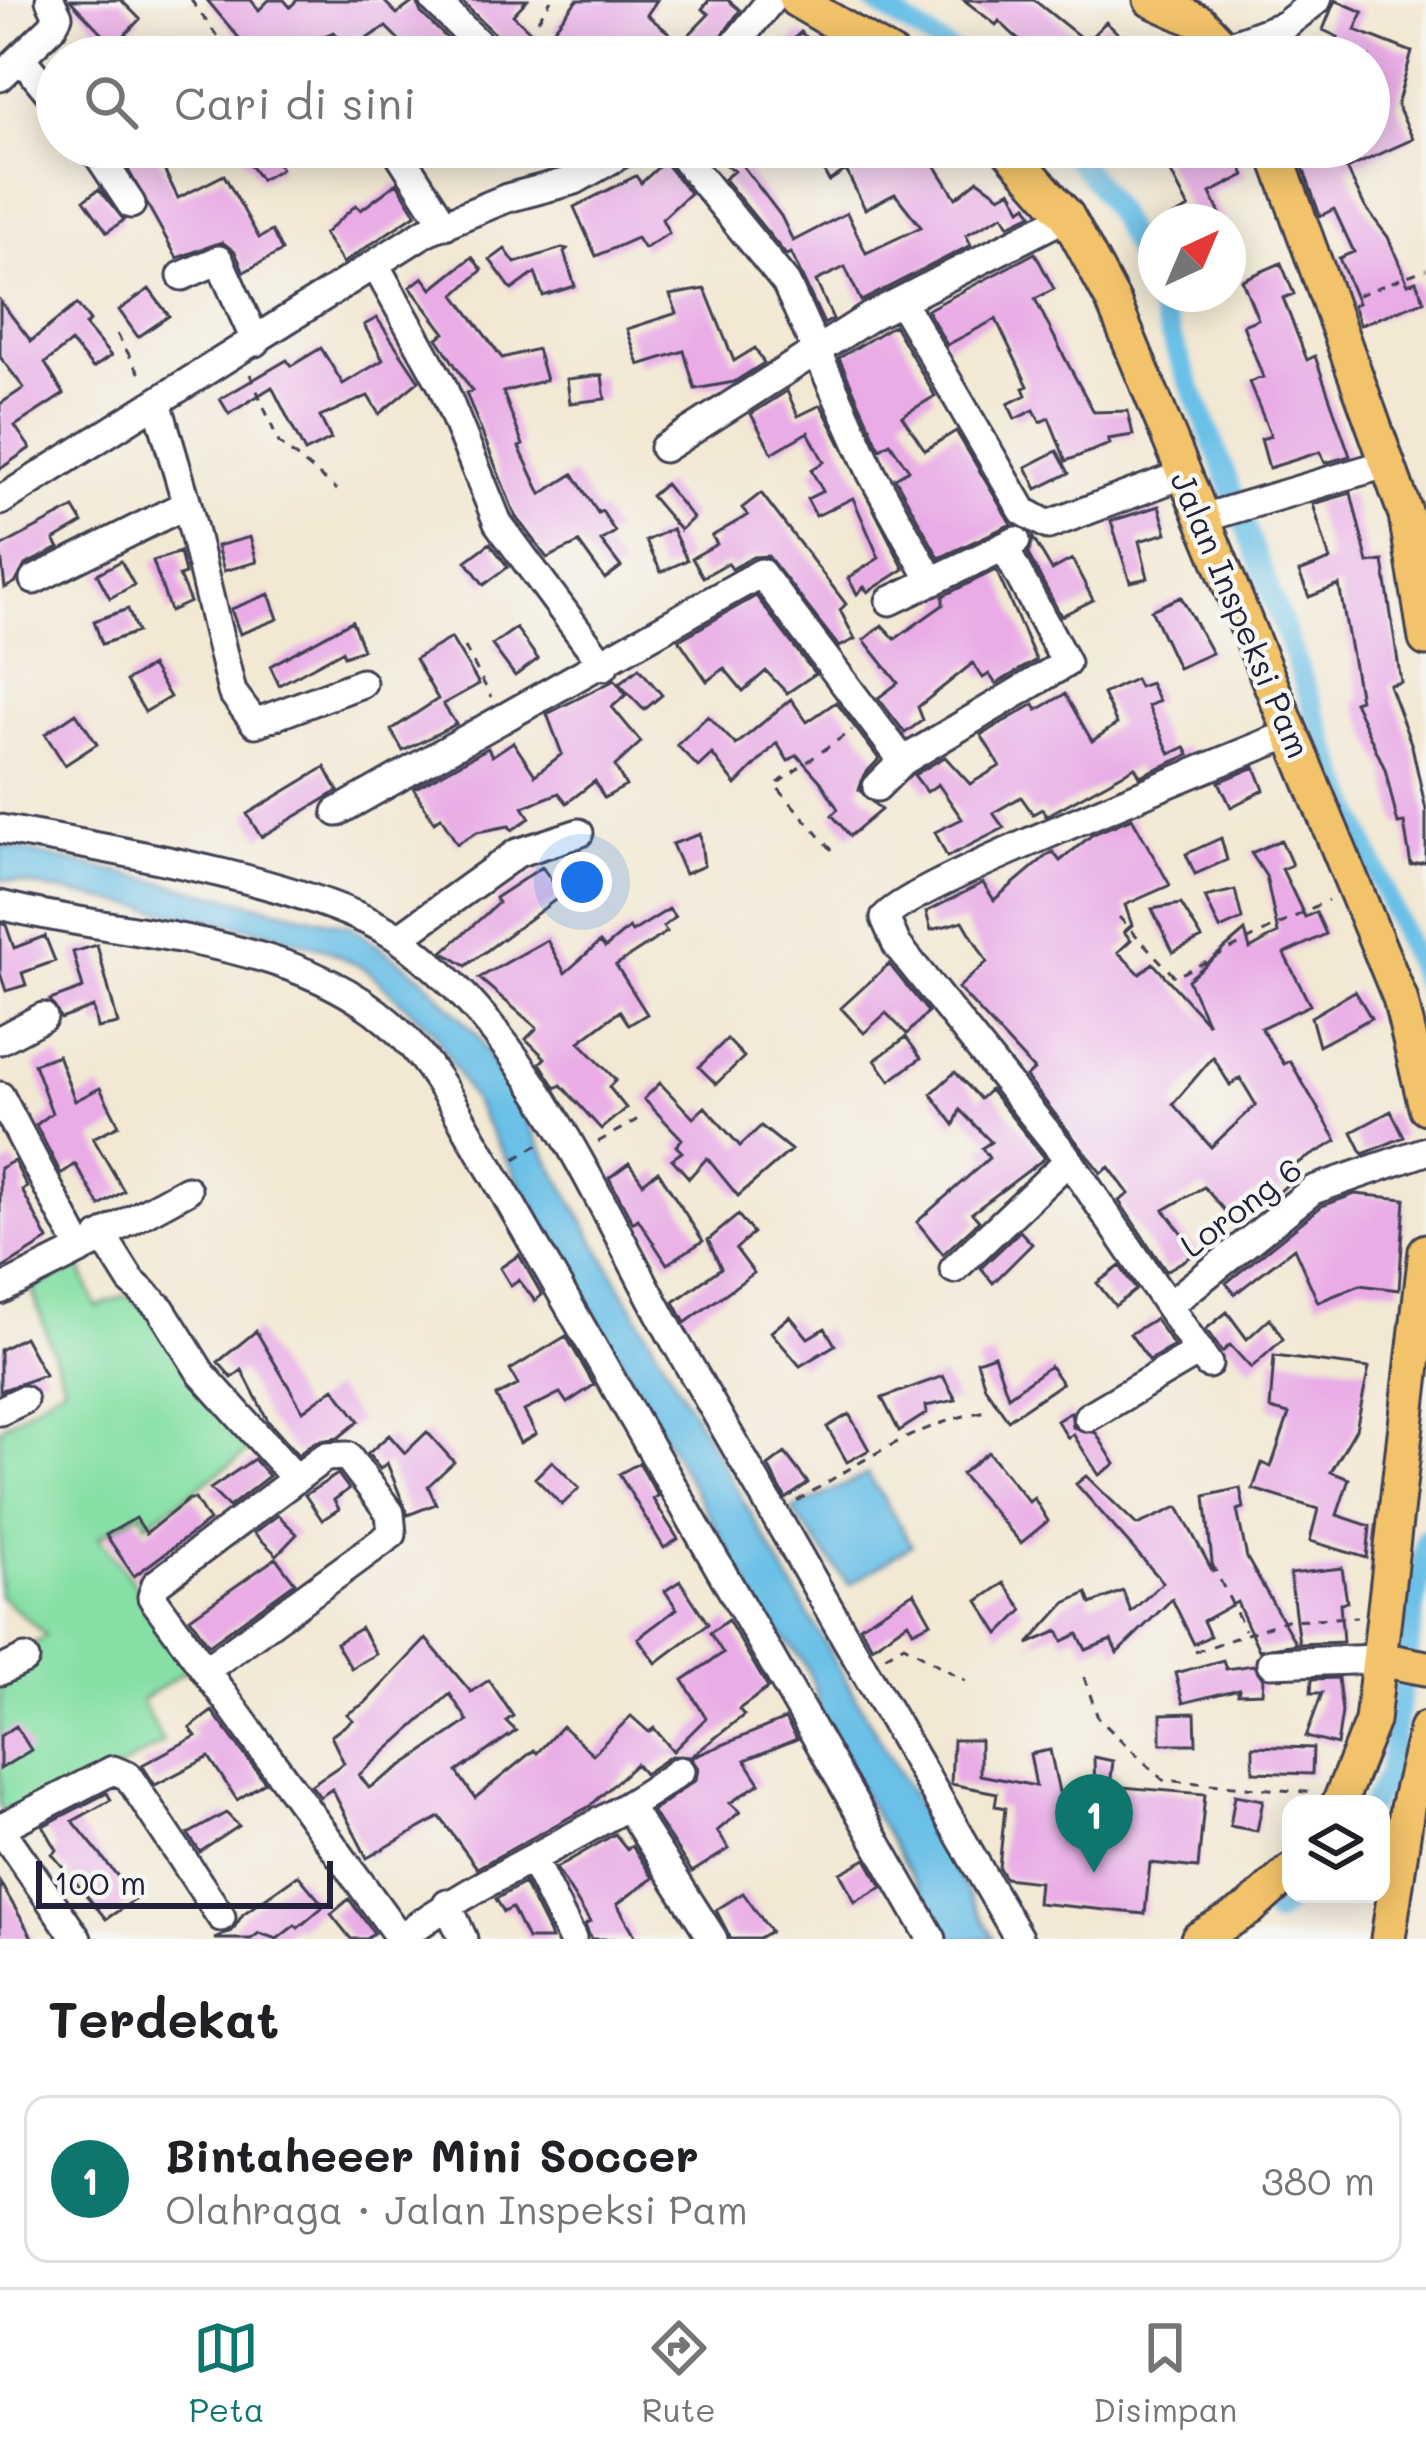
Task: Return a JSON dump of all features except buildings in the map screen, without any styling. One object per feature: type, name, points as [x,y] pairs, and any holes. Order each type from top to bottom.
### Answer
[{"type":"main road","points":[[796,0],[858,36]]},
{"type":"main road","points":[[1151,0],[1200,22],[1214,36]]},
{"type":"main road","name":"Jalan Inspeksi Pam","points":[[1025,168],[1067,215],[1113,301],[1400,998],[1426,1107]]},
{"type":"main road","points":[[1282,168],[1406,515],[1426,639]]},
{"type":"main road","points":[[1344,1795],[1372,1720],[1426,1250]]},
{"type":"main road","points":[[1378,1659],[1426,1668]]},
{"type":"main road","points":[[1388,1939],[1407,1808],[1426,1729]]},
{"type":"main road","points":[[1198,1939],[1249,1909],[1282,1878]]},
{"type":"street","points":[[40,36],[58,16],[50,0]]},
{"type":"street","points":[[434,0],[471,36]]},
{"type":"street","points":[[741,36],[771,0]]},
{"type":"street","points":[[1263,36],[1285,26],[1317,0]]},
{"type":"street","points":[[36,40],[10,68],[36,87]]},
{"type":"street","points":[[107,168],[131,204]]},
{"type":"street","points":[[409,168],[446,225]]},
{"type":"street","points":[[0,501],[377,268],[428,231],[507,198],[575,180],[596,168]]},
{"type":"street","points":[[692,168],[786,283],[814,355],[899,529],[932,582]]},
{"type":"street","points":[[664,448],[901,301],[1067,215]]},
{"type":"street","points":[[182,276],[219,260],[248,346]]},
{"type":"street","points":[[377,268],[442,385],[498,524],[604,666]]},
{"type":"street","points":[[901,301],[1023,511],[1048,525]]},
{"type":"street","points":[[157,402],[188,504],[232,692],[243,712],[255,722],[284,716],[362,683]]},
{"type":"street","points":[[1200,519],[1389,463]]},
{"type":"street","points":[[890,601],[1048,525],[1182,475]]},
{"type":"street","points":[[34,580],[65,551],[188,504]]},
{"type":"street","points":[[877,787],[903,761],[1066,663],[1004,547]]},
{"type":"street","points":[[337,812],[604,666],[761,573],[903,761]]},
{"type":"street","points":[[1088,1418],[1204,1358],[1069,1160],[897,945],[885,918],[889,911],[970,871],[1292,733]]},
{"type":"street","points":[[0,829],[112,849],[309,901],[399,938],[443,976],[506,1046],[576,1156],[862,1669],[1019,1939]]},
{"type":"street","points":[[399,938],[517,853],[579,833]]},
{"type":"street","points":[[0,905],[268,959],[346,993],[404,1037],[439,1081],[493,1173],[932,1939]]},
{"type":"street","points":[[0,1040],[43,1017]]},
{"type":"street","points":[[0,1096],[90,1242],[161,1310],[201,1373],[296,1479]]},
{"type":"street","name":"Lorong 6","points":[[1169,1305],[1313,1190],[1426,1151]]},
{"type":"street","points":[[954,1269],[1069,1160]]},
{"type":"street","points":[[0,1290],[187,1190]]},
{"type":"street","points":[[206,1669],[392,1534],[390,1513],[342,1453],[330,1454],[153,1590],[157,1610],[206,1669],[400,1939],[447,1903],[629,1808],[680,1771]]},
{"type":"street","points":[[1271,1664],[1378,1659]]},
{"type":"street","points":[[77,1939],[0,1828],[109,1771],[121,1771],[221,1917]]},
{"type":"street","points":[[629,1808],[713,1939]]},
{"type":"street","points":[[533,1861],[572,1939]]},
{"type":"street","points":[[447,1903],[464,1939]]},
{"type":"path","points":[[191,0],[217,36]]},
{"type":"path","points":[[538,20],[550,0]]},
{"type":"path","points":[[1334,305],[1426,268]]},
{"type":"path","points":[[117,334],[157,402]]},
{"type":"path","points":[[248,346],[279,443],[337,490]]},
{"type":"path","points":[[465,647],[502,720]]},
{"type":"path","points":[[832,850],[775,784],[868,718]]},
{"type":"path","points":[[1119,917],[1175,977],[1356,886]]},
{"type":"path","points":[[576,1156],[640,1118]]},
{"type":"path","points":[[506,1166],[544,1140]]},
{"type":"path","points":[[775,1514],[880,1450],[941,1422],[986,1411]]},
{"type":"path","points":[[1212,1564],[1246,1631]]},
{"type":"path","points":[[1196,1652],[1287,1620],[1383,1616]]},
{"type":"path","points":[[862,1669],[904,1645],[967,1681]]},
{"type":"path","points":[[1084,1677],[1098,1718],[1163,1780],[1297,1795]]},
{"type":"green space","points":[[80,1266],[96,1307],[125,1296],[151,1311],[258,1445],[146,1524],[142,1512],[99,1537],[195,1664],[141,1701],[163,1742],[15,1833],[0,1806],[0,1669],[46,1635],[0,1596],[0,1428],[64,1385],[32,1289]]},
{"type":"water","points":[[0,845],[350,926],[423,978],[477,1035],[994,1939],[950,1939],[944,1931],[822,1725],[806,1667],[758,1610],[750,1588],[434,1032],[367,970],[325,949],[264,931],[0,879]]},
{"type":"water","points":[[868,1474],[912,1545],[849,1585],[792,1510]]},
{"type":"waterway","points":[[872,0],[927,36]]},
{"type":"waterway","points":[[1083,168],[1122,224],[1151,286],[1362,836],[1426,987]]},
{"type":"waterway","points":[[1377,1795],[1388,1774],[1426,1538]]},
{"type":"waterway","points":[[1274,1914],[1288,1903]]},
{"type":"place","name":"Bintaheeer Mini Soccer","points":[[1094,1873]]}]
